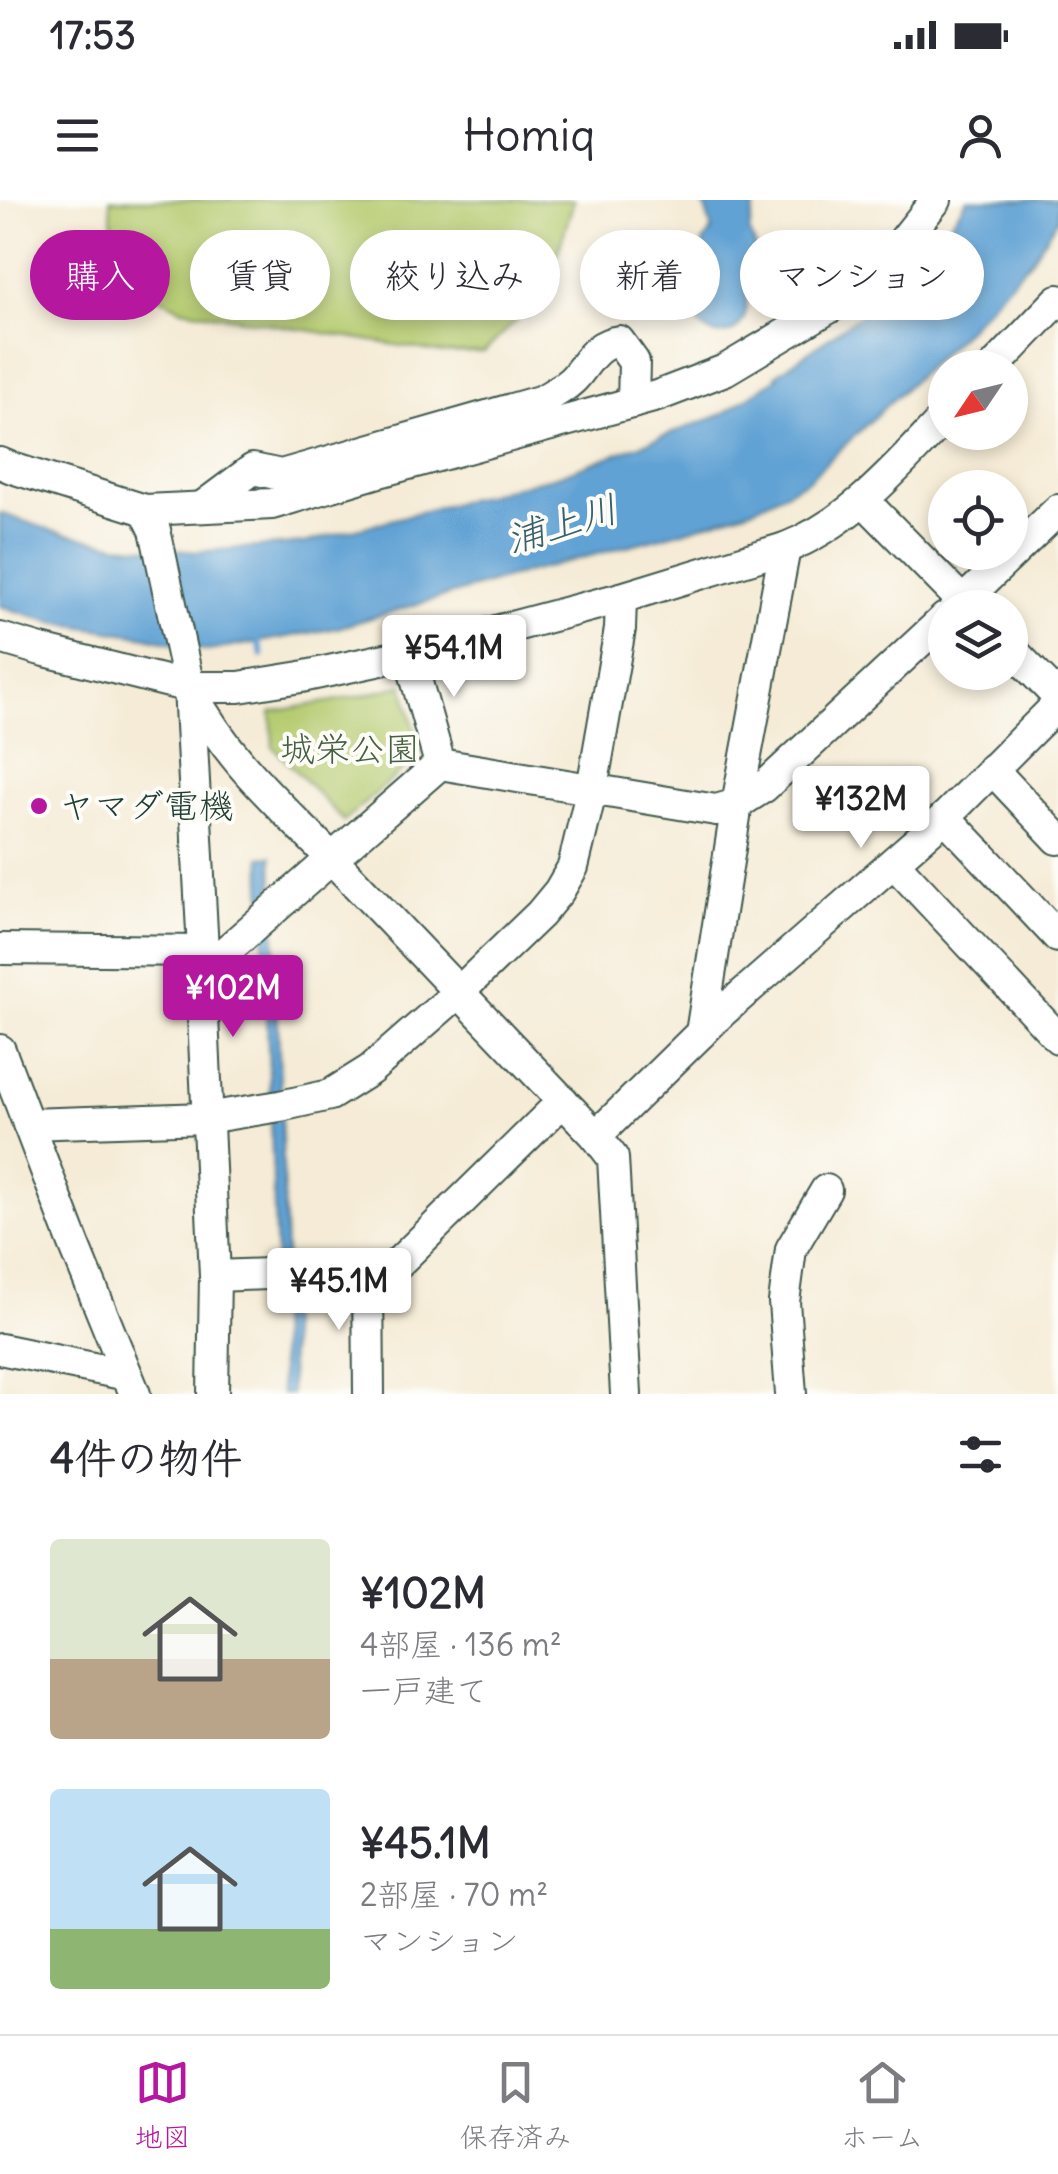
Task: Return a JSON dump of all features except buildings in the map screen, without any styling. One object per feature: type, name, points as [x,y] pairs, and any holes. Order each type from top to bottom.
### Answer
[{"type":"street","points":[[0,462],[150,520],[202,508],[272,504],[656,396],[725,370],[844,299],[880,270],[936,200]]},
{"type":"street","points":[[1010,350],[1058,300]]},
{"type":"street","points":[[202,508],[253,469],[281,475],[543,400],[575,378],[588,358],[606,343],[619,341],[634,362],[633,402]]},
{"type":"street","points":[[0,638],[189,687],[239,687],[409,654],[621,598],[811,538],[864,501],[928,435]]},
{"type":"street","points":[[864,501],[942,590]]},
{"type":"street","points":[[976,590],[1058,510]]},
{"type":"street","points":[[150,520],[189,687],[215,1276],[213,1394]]},
{"type":"street","points":[[701,1034],[737,804],[785,548]]},
{"type":"street","points":[[28,1124],[206,1118],[330,1095],[370,1070],[458,992],[540,914],[573,867],[592,788],[620,629],[621,598]]},
{"type":"street","points":[[440,764],[716,810],[737,804],[764,787],[928,636]]},
{"type":"street","points":[[409,654],[440,764]]},
{"type":"street","points":[[596,1136],[720,1013],[945,817],[1058,700],[1028,668]]},
{"type":"street","points":[[189,687],[204,716],[250,777],[332,858],[613,1158],[626,1394]]},
{"type":"street","points":[[0,948],[202,962],[332,858],[440,764]]},
{"type":"street","points":[[992,770],[1058,839]]},
{"type":"street","points":[[945,817],[1058,938]]},
{"type":"street","points":[[894,863],[1058,1038]]},
{"type":"street","points":[[0,1050],[131,1384]]},
{"type":"street","points":[[215,1276],[392,1269],[562,1101]]},
{"type":"street","points":[[791,1394],[784,1302],[791,1249],[826,1190]]},
{"type":"street","points":[[368,1272],[369,1394]]},
{"type":"street","points":[[0,1349],[131,1384]]},
{"type":"green space","points":[[110,200],[574,200],[560,246],[560,230],[350,230],[350,320],[517,320],[484,352],[443,353],[247,320],[330,320],[330,230],[190,230],[190,310],[170,303],[170,230],[114,230]]},
{"type":"green space","name":"城栄公園","points":[[403,685],[421,754],[344,821],[273,747],[271,712]]},
{"type":"water","points":[[703,200],[756,200],[749,230],[740,230],[743,320],[732,332],[724,334],[708,331],[696,320],[720,320],[720,230],[712,230]]},
{"type":"water","points":[[967,200],[1058,200],[1058,218],[1032,259],[984,311],[984,230],[945,230]]},
{"type":"water","name":"浦上川","points":[[853,320],[975,320],[945,350],[928,350],[928,366],[807,481],[752,509],[680,532],[337,628],[208,651],[52,622],[0,606],[0,513],[53,531],[117,545],[196,552],[304,543],[560,475],[723,414]]},
{"type":"water","points":[[272,856],[291,1394],[281,1394],[261,857]]},
{"type":"waterway","points":[[257,637],[262,655]]},
{"type":"place","name":"ヤマダ電機","points":[[39,806]]}]
